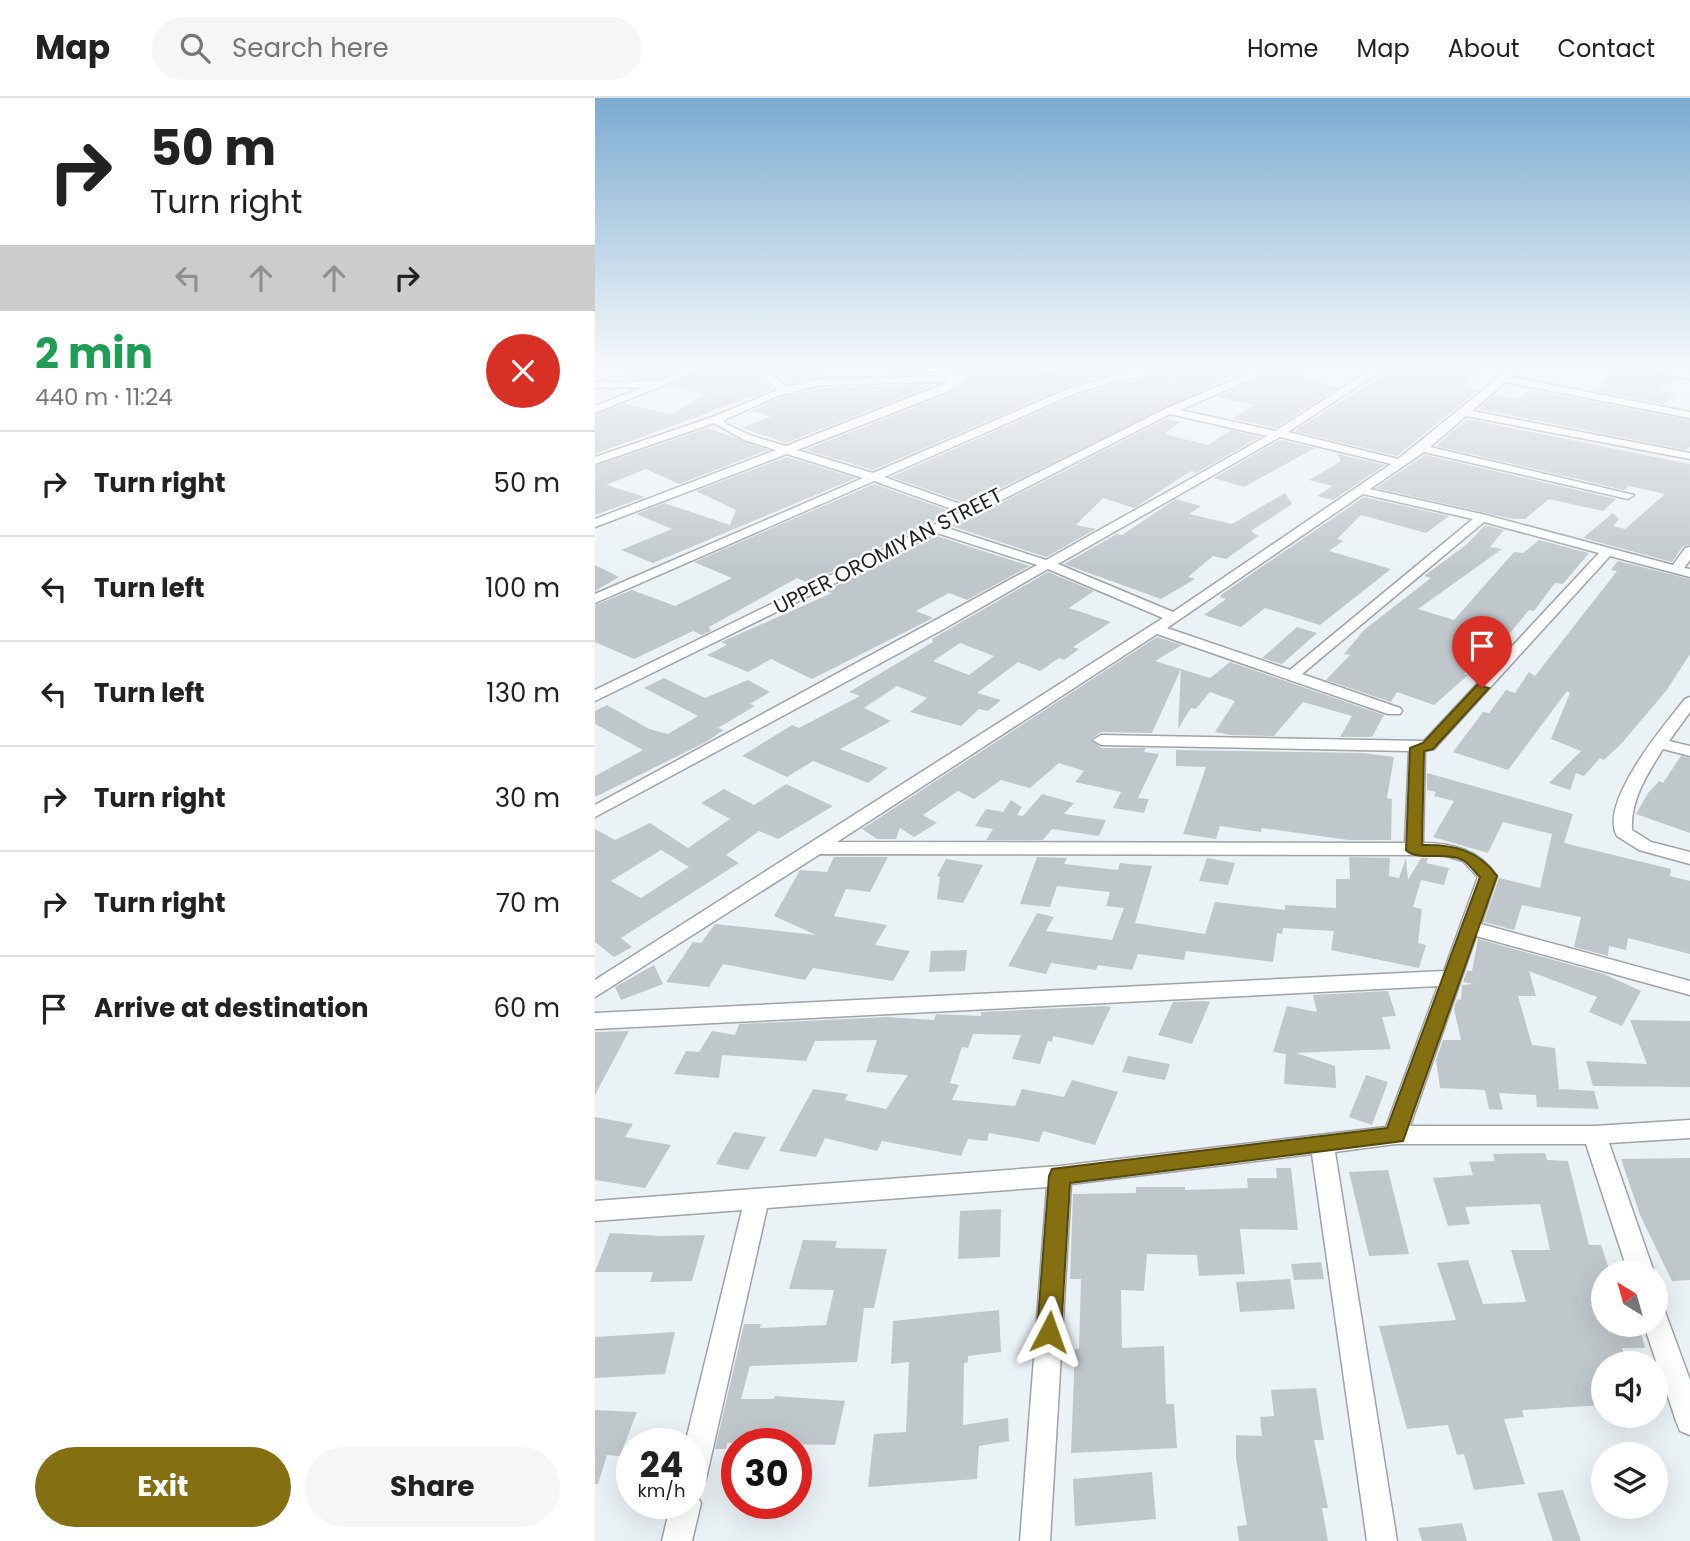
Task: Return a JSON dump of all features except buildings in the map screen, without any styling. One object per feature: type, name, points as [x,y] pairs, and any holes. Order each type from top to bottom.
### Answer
[{"type":"street","points":[[595,461],[666,436]]},
{"type":"street","points":[[746,436],[968,511]]},
{"type":"street","points":[[595,523],[822,436]]},
{"type":"street","points":[[595,599],[970,436]]},
{"type":"street","name":"UPPER OROMIYAN STREET","points":[[595,696],[1118,436]]},
{"type":"street","points":[[595,811],[935,628],[1272,436]]},
{"type":"street","points":[[1286,436],[1399,463]]},
{"type":"street","points":[[595,990],[1156,629],[1436,436]]},
{"type":"street","points":[[1589,436],[1690,456]]},
{"type":"street","points":[[1422,448],[1628,495]]},
{"type":"street","points":[[1361,490],[1482,518],[1683,571],[1690,551]]},
{"type":"street","points":[[1294,674],[1482,518]]},
{"type":"street","points":[[936,529],[1047,564],[1174,617]]},
{"type":"street","points":[[1101,740],[1417,748],[1428,746],[1607,552]]},
{"type":"street","points":[[1156,629],[1294,674],[1394,711]]},
{"type":"street","points":[[1690,702],[1637,776],[1620,824],[1623,832],[1645,846],[1690,858]]},
{"type":"street","points":[[1659,743],[1690,751]]},
{"type":"street","points":[[1414,850],[1417,748]]},
{"type":"street","points":[[813,848],[1444,849],[1469,857],[1488,876],[1449,978],[1395,1135]]},
{"type":"street","points":[[1469,927],[1690,988]]},
{"type":"street","points":[[595,1021],[1449,978]]},
{"type":"street","points":[[595,1211],[1060,1176],[1395,1135],[1595,1135],[1690,1129]]},
{"type":"street","points":[[1595,1135],[1637,1260]]},
{"type":"street","points":[[1322,1144],[1382,1541]]},
{"type":"street","points":[[1035,1541],[1060,1176]]},
{"type":"street","points":[[703,1428],[757,1199]]},
{"type":"street","points":[[1662,1337],[1690,1421]]},
{"type":"street","points":[[677,1541],[682,1519]]},
{"type":"route","points":[[1049,1332],[1060,1176],[1395,1135],[1449,978],[1488,876],[1469,857],[1444,849],[1414,850],[1417,748],[1428,746],[1482,688]]}]
